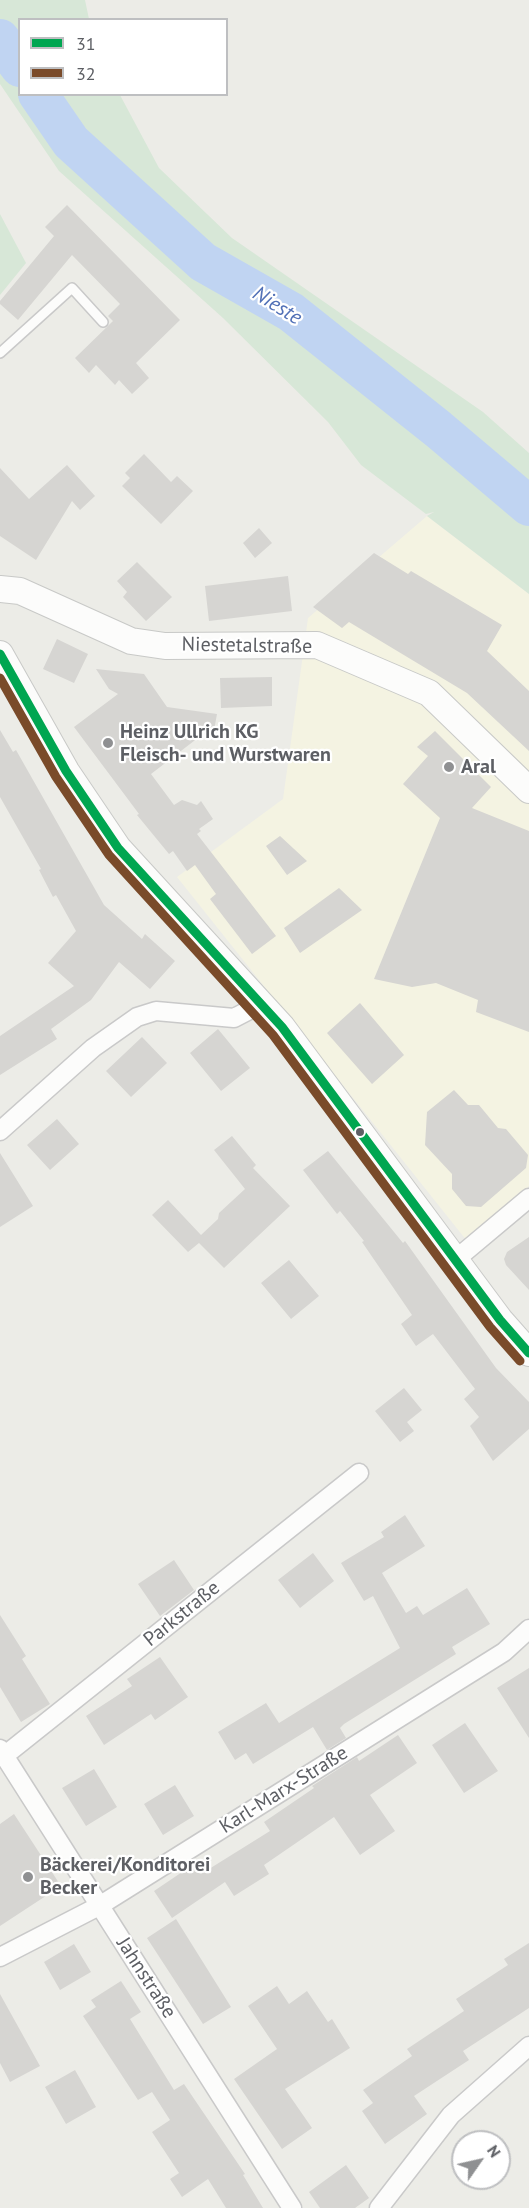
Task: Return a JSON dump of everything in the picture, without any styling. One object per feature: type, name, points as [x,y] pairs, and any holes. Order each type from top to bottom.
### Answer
[{"type":"main road","name":"Niestetalstraße","points":[[0,589],[20,591],[131,641],[165,646],[317,645],[429,693],[529,790]]},
{"type":"main road","points":[[0,654],[66,771],[106,832],[282,1027],[369,1140],[455,1260],[529,1353]]},
{"type":"street","points":[[0,1131],[93,1048],[138,1017],[156,1011],[234,1018],[261,1004]]},
{"type":"street","points":[[455,1260],[529,1198]]},
{"type":"street","name":"Parkstraße","points":[[2,1752],[359,1473]]},
{"type":"street","name":"Karl-Marx-Straße","points":[[0,1957],[99,1906],[504,1652],[529,1629]]},
{"type":"street","name":"Jahnstraße","points":[[2,1752],[292,2208]]},
{"type":"street","points":[[379,2208],[451,2115],[529,2046]]},
{"type":"lane","points":[[0,353],[72,288],[102,322]]},
{"type":"shaded area","points":[[0,0],[85,0],[89,18],[18,18],[18,96],[121,96],[159,168],[232,238],[483,412],[529,453],[529,594],[427,516],[434,512],[426,514],[361,465],[328,422],[223,318],[59,171],[0,84]]},
{"type":"shaded area","points":[[0,214],[26,263],[0,295]]},
{"type":"shaded area","points":[[427,516],[529,594],[529,1186],[467,1241],[177,877],[283,799],[308,618]]},
{"type":"building","points":[[67,205],[180,320],[136,363],[149,378],[132,394],[119,380],[115,385],[96,365],[89,373],[75,358],[113,321],[108,316],[120,304],[72,255],[18,320],[0,304],[0,301],[54,236],[45,227]]},
{"type":"building","points":[[144,454],[171,482],[177,476],[193,491],[161,524],[122,486],[130,478],[125,473]]},
{"type":"building","points":[[67,465],[95,496],[80,510],[72,501],[36,560],[0,536],[0,468],[29,499]]},
{"type":"building","points":[[259,528],[272,543],[255,558],[243,543]]},
{"type":"building","points":[[374,553],[408,574],[411,571],[502,625],[487,651],[529,691],[529,751],[467,693],[349,622],[342,628],[313,607]]},
{"type":"building","points":[[137,562],[172,597],[146,621],[123,597],[127,592],[117,581]]},
{"type":"building","points":[[288,576],[292,611],[209,621],[205,586]]},
{"type":"building","points":[[57,639],[88,654],[74,683],[43,669]]},
{"type":"building","points":[[96,669],[144,674],[167,707],[217,714],[213,736],[203,734],[151,774],[174,805],[182,800],[197,805],[201,801],[213,819],[199,829],[201,831],[197,834],[276,936],[252,954],[210,899],[216,894],[195,865],[187,871],[173,851],[169,854],[137,815],[139,814],[74,727],[118,694],[109,689]]},
{"type":"building","points":[[272,677],[272,706],[221,708],[220,678]]},
{"type":"building","points":[[0,730],[13,752],[16,750],[104,905],[142,939],[145,934],[175,961],[150,989],[119,962],[91,1000],[51,1029],[57,1039],[0,1075],[0,1036],[74,986],[48,963],[76,931],[56,895],[53,897],[39,870],[41,869],[0,797]]},
{"type":"building","points":[[435,731],[491,787],[472,808],[529,831],[529,1032],[476,1012],[478,1000],[436,983],[412,987],[374,979],[440,818],[403,784],[428,756],[417,747]]},
{"type":"building","points":[[280,836],[307,861],[287,875],[266,846]]},
{"type":"building","points":[[339,888],[362,910],[300,953],[284,928]]},
{"type":"building","points":[[360,1003],[404,1055],[372,1084],[327,1033]]},
{"type":"building","points":[[218,1029],[250,1068],[221,1091],[190,1053]]},
{"type":"building","points":[[142,1037],[167,1063],[131,1097],[106,1071]]},
{"type":"building","points":[[454,1090],[468,1105],[479,1105],[498,1128],[506,1129],[528,1155],[526,1168],[481,1207],[466,1206],[452,1189],[452,1174],[425,1145],[427,1112]]},
{"type":"building","points":[[57,1119],[79,1144],[50,1170],[27,1145]]},
{"type":"building","points":[[232,1136],[256,1165],[253,1168],[290,1206],[224,1268],[199,1243],[188,1252],[152,1215],[168,1200],[201,1235],[218,1219],[219,1213],[245,1189],[214,1150]]},
{"type":"building","points":[[328,1151],[403,1243],[405,1241],[496,1368],[529,1402],[529,1429],[493,1461],[470,1426],[479,1417],[464,1399],[475,1389],[433,1334],[416,1346],[401,1324],[412,1315],[362,1242],[364,1241],[340,1211],[337,1214],[303,1170]]},
{"type":"building","points":[[0,1153],[33,1206],[0,1227]]},
{"type":"building","points":[[529,1237],[529,1290],[506,1265],[504,1259],[507,1252]]},
{"type":"building","points":[[289,1260],[319,1296],[291,1319],[261,1283]]},
{"type":"building","points":[[404,1388],[422,1410],[407,1422],[414,1431],[400,1442],[375,1411]]},
{"type":"building","points":[[405,1515],[425,1546],[382,1573],[406,1613],[417,1606],[423,1615],[467,1588],[490,1624],[452,1647],[456,1654],[344,1724],[340,1728],[346,1738],[327,1750],[313,1727],[253,1764],[246,1753],[235,1760],[218,1732],[266,1703],[279,1723],[400,1648],[373,1596],[364,1601],[341,1563],[384,1537],[381,1532]]},
{"type":"building","points":[[313,1553],[334,1581],[300,1608],[278,1580]]},
{"type":"building","points":[[174,1560],[194,1590],[160,1616],[138,1584]]},
{"type":"building","points":[[0,1615],[26,1656],[22,1659],[50,1704],[21,1722],[0,1687]]},
{"type":"building","points":[[160,1657],[188,1697],[155,1720],[151,1714],[104,1745],[86,1716],[132,1686],[127,1679]]},
{"type":"building","points":[[529,1668],[529,1738],[497,1688]]},
{"type":"building","points":[[465,1723],[498,1771],[464,1793],[432,1745]]},
{"type":"building","points":[[398,1735],[417,1763],[370,1795],[395,1831],[360,1855],[334,1817],[264,1865],[269,1874],[234,1896],[225,1882],[172,1918],[154,1891],[194,1864],[201,1874],[270,1831],[264,1822],[314,1788],[312,1786],[357,1757],[359,1761]]},
{"type":"building","points":[[94,1769],[117,1807],[86,1826],[62,1788]]},
{"type":"building","points":[[175,1785],[194,1816],[163,1835],[144,1804]]},
{"type":"building","name":"Bäckerei/Konditorei Becker","points":[[14,1814],[61,1886],[0,1926],[0,1824]]},
{"type":"building","points":[[176,1919],[231,2007],[203,2024],[147,1938]]},
{"type":"building","points":[[529,1943],[529,2008],[463,2051],[469,2060],[414,2096],[427,2114],[385,2144],[362,2111],[373,2103],[363,2090],[412,2056],[407,2049],[464,2011],[456,1999],[508,1965],[504,1959]]},
{"type":"building","points":[[74,1944],[91,1972],[60,1990],[44,1962]]},
{"type":"building","points":[[121,1981],[141,2012],[130,2019],[174,2090],[184,2084],[245,2174],[243,2175],[263,2208],[226,2208],[208,2179],[182,2197],[170,2179],[179,2173],[152,2132],[170,2120],[152,2092],[138,2100],[83,2016],[96,2007],[91,2000]]},
{"type":"building","points":[[277,1986],[289,2004],[307,1991],[328,2022],[332,2019],[350,2048],[285,2089],[312,2128],[282,2149],[234,2079],[277,2049],[248,2006]]},
{"type":"building","points":[[0,1994],[40,2066],[10,2082],[0,2063]]},
{"type":"building","points":[[75,2070],[96,2107],[66,2124],[45,2087]]},
{"type":"building","points":[[346,2165],[369,2198],[355,2208],[320,2208],[309,2192]]},
{"type":"waterway","name":"Nieste","points":[[0,39],[18,64]]},
{"type":"waterway","name":"Nieste","points":[[39,96],[71,142],[203,262],[291,312],[438,429],[529,506]]},
{"type":"transit line","name":"31","points":[[0,654],[66,771],[118,848],[282,1027],[500,1320],[529,1353]]},
{"type":"transit line","name":"32","points":[[0,678],[56,777],[109,855],[273,1035],[490,1327],[520,1361]]},
{"type":"place","name":"Heinz Ullrich KG Fleisch- und Wurstwaren","points":[[108,743]]},
{"type":"place","name":"Aral","points":[[449,767]]},
{"type":"place","name":"Bäckerei/Konditorei Becker","points":[[28,1877]]}]
